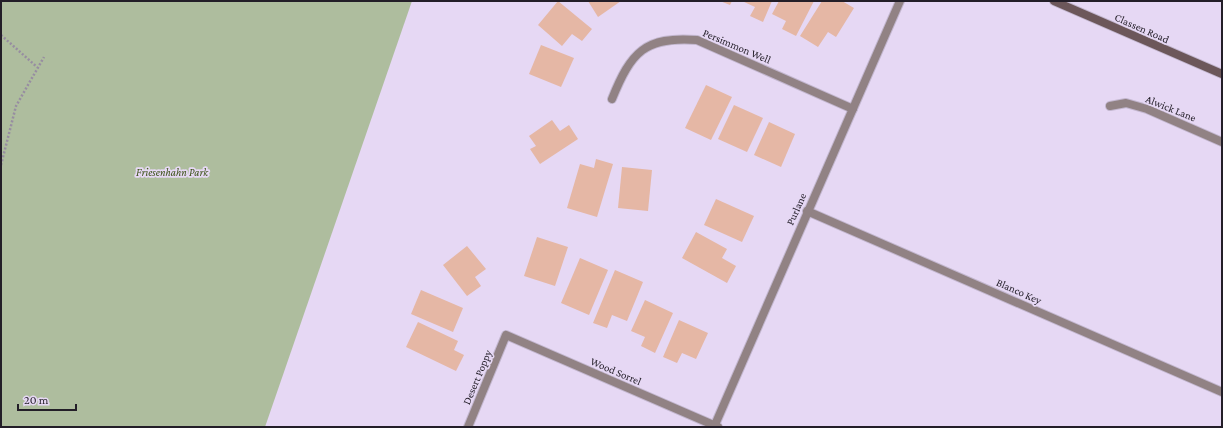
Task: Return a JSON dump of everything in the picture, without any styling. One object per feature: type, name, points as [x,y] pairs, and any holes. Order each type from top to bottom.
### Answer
[{"type":"street","name":"Purlane","points":[[716,427],[807,211],[900,1]]},
{"type":"street","name":"Classen Road","points":[[1054,1],[1222,74]]},
{"type":"street","name":"Persimmon Well","points":[[612,99],[628,64],[638,54],[660,41],[674,38],[697,40],[853,109]]},
{"type":"street","name":"Alwick Lane","points":[[1110,106],[1126,103],[1147,109],[1222,142]]},
{"type":"street","name":"Blanco Key","points":[[807,211],[1222,392]]},
{"type":"street","name":"Wood Sorrel","points":[[506,335],[716,427]]},
{"type":"street","name":"Desert Poppy","points":[[468,427],[506,335]]},
{"type":"path","points":[[1,35],[37,67]]},
{"type":"path","points":[[1,165],[16,106],[44,57]]},
{"type":"green space","name":"Friesenhahn Park","points":[[1,1],[412,1],[265,427],[1,427]]},
{"type":"building","points":[[558,1],[592,29],[582,41],[572,34],[562,46],[538,25]]},
{"type":"building","points":[[588,1],[621,1],[598,17]]},
{"type":"building","points":[[720,1],[732,1],[730,5]]},
{"type":"building","points":[[742,1],[772,1],[763,22],[750,16],[755,7]]},
{"type":"building","points":[[779,1],[814,1],[796,36],[782,29],[786,21],[772,14]]},
{"type":"building","points":[[822,1],[842,1],[854,8],[836,37],[828,32],[818,47],[800,36]]},
{"type":"building","points":[[541,45],[574,58],[561,87],[529,74]]},
{"type":"building","points":[[706,85],[732,97],[711,140],[685,128]]},
{"type":"building","points":[[734,105],[763,118],[747,152],[718,139]]},
{"type":"building","points":[[552,120],[560,131],[569,125],[578,139],[540,164],[530,149],[536,146],[529,136]]},
{"type":"building","points":[[769,122],[795,134],[781,167],[754,155]]},
{"type":"building","points":[[596,159],[613,164],[597,217],[567,208],[580,164],[594,168]]},
{"type":"building","points":[[622,167],[652,170],[648,211],[618,208]]},
{"type":"building","points":[[716,199],[754,216],[742,242],[704,225]]},
{"type":"building","points":[[696,232],[727,249],[722,258],[736,266],[727,283],[682,258]]},
{"type":"building","points":[[537,237],[568,247],[555,286],[524,276]]},
{"type":"building","points":[[467,246],[486,269],[475,277],[481,286],[467,296],[443,265]]},
{"type":"building","points":[[580,258],[608,270],[589,315],[561,303]]},
{"type":"building","points":[[615,270],[643,282],[627,321],[612,315],[607,328],[593,323]]},
{"type":"building","points":[[421,290],[463,308],[453,332],[411,314]]},
{"type":"building","points":[[645,300],[673,313],[655,353],[641,346],[645,337],[631,331]]},
{"type":"building","points":[[679,320],[708,333],[696,359],[682,353],[677,363],[663,357]]},
{"type":"building","points":[[418,322],[458,341],[454,350],[464,355],[456,371],[406,347]]}]
